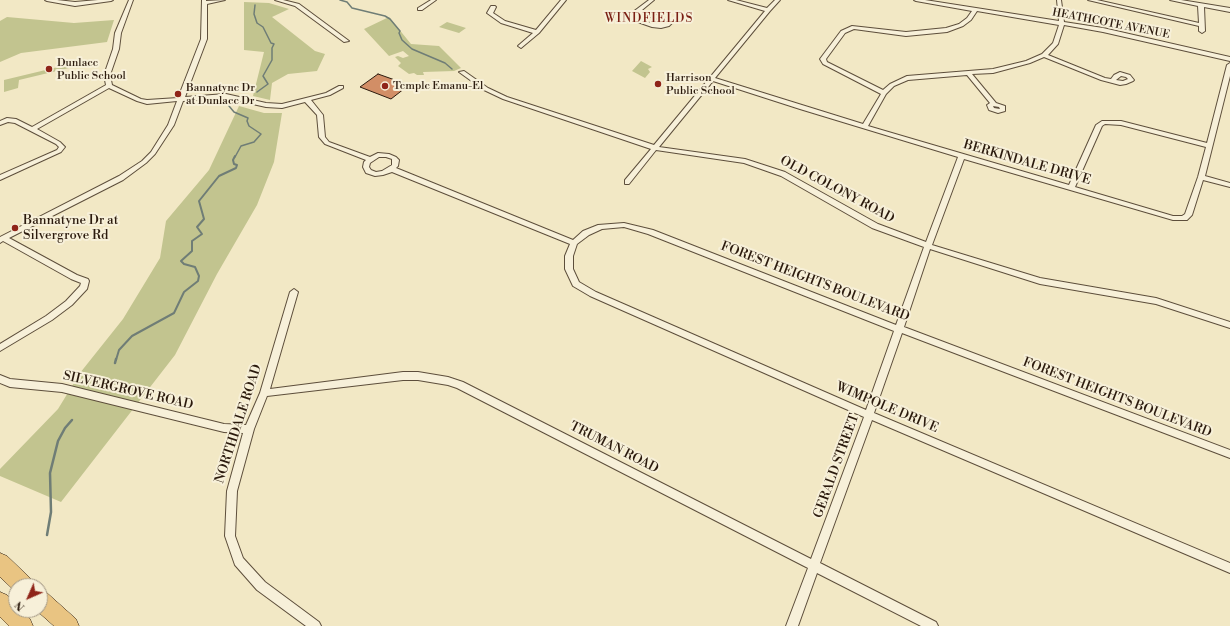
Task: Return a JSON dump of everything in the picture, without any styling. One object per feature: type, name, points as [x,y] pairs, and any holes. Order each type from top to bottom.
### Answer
[{"type":"highway","points":[[0,563],[16,578]]},
{"type":"highway","points":[[0,602],[23,626]]},
{"type":"highway","points":[[48,607],[68,626]]},
{"type":"street","points":[[47,0],[75,4],[111,0]]},
{"type":"street","points":[[109,86],[107,75],[116,49],[118,33],[131,0]]},
{"type":"street","points":[[2,239],[121,178],[144,162],[154,152],[171,125],[204,39],[204,2],[223,0]]},
{"type":"street","points":[[277,0],[297,6],[346,41]]},
{"type":"street","points":[[420,9],[434,0]]},
{"type":"street","points":[[521,46],[537,32],[564,0]]},
{"type":"street","points":[[638,10],[668,21],[669,23],[661,26],[634,19],[631,16],[638,10],[652,0]]},
{"type":"street","points":[[730,0],[768,10]]},
{"type":"street","points":[[627,182],[768,10],[778,0]]},
{"type":"street","name":"HEATHCOTE AVENUE","points":[[916,0],[1103,30],[1230,59]]},
{"type":"street","points":[[864,126],[884,93],[892,85],[907,78],[969,74],[1012,67],[1044,55],[1055,44],[1062,23],[1058,0]]},
{"type":"street","points":[[1090,0],[1202,24]]},
{"type":"street","points":[[1122,8],[1124,0]]},
{"type":"street","points":[[1172,0],[1201,6],[1228,8]]},
{"type":"street","points":[[1201,6],[1202,31]]},
{"type":"street","points":[[492,7],[490,13],[503,22],[537,32]]},
{"type":"street","points":[[884,93],[825,63],[823,59],[843,32],[854,27],[906,34],[947,30],[961,25],[969,19],[975,10]]},
{"type":"street","points":[[1044,55],[1092,75],[1112,81]]},
{"type":"street","name":"BERKINDALE DRIVE","points":[[712,79],[802,108],[962,156],[1173,218],[1184,218],[1188,215],[1201,178],[1230,65]]},
{"type":"street","name":"OLD COLONY ROAD","points":[[462,72],[486,89],[504,98],[655,148],[725,158],[768,168],[795,179],[875,226],[928,246],[1040,281],[1156,301],[1230,325]]},
{"type":"street","points":[[969,74],[994,104]]},
{"type":"street","points":[[109,86],[139,100],[147,102],[226,96],[266,105],[282,106],[328,94],[341,87]]},
{"type":"street","points":[[33,129],[109,86]]},
{"type":"street","points":[[308,100],[320,115],[322,137],[327,143],[370,159]]},
{"type":"street","points":[[0,123],[7,120],[16,121],[58,143],[62,147],[59,151],[0,178]]},
{"type":"street","points":[[1071,188],[1099,125],[1104,122],[1121,123],[1209,146]]},
{"type":"street","points":[[382,155],[390,156],[396,160],[396,163],[392,169],[383,173],[370,172],[366,167],[366,164],[370,159],[382,155]]},
{"type":"street","name":"GERALD STREET","points":[[792,626],[870,415],[928,246],[962,156]]},
{"type":"street","points":[[392,169],[574,243]]},
{"type":"street","points":[[1201,178],[1230,185]]},
{"type":"street","name":"FOREST HEIGHTS BOULEVARD","points":[[574,243],[586,234],[601,227],[624,225],[650,232],[899,329],[1230,454]]},
{"type":"street","points":[[0,348],[49,318],[84,287],[86,281],[74,277],[2,239]]},
{"type":"street","name":"WIMPOLE DRIVE","points":[[574,243],[569,256],[569,269],[576,284],[588,290],[870,415],[1230,568]]},
{"type":"street","name":"NORTHDALE ROAD","points":[[294,292],[264,393],[249,429],[232,491],[230,536],[239,561],[261,586],[315,626]]},
{"type":"street","name":"TRUMAN ROAD","points":[[264,393],[404,376],[418,376],[448,381],[460,385],[932,626]]},
{"type":"street","name":"SILVERGROVE ROAD","points":[[0,379],[10,383],[62,388],[224,428],[249,429]]},
{"type":"green space","points":[[244,2],[269,3],[289,9],[272,17],[315,51],[325,54],[317,71],[288,74],[272,83],[270,100],[253,96],[264,52],[244,50]]},
{"type":"green space","points":[[7,17],[74,23],[114,20],[107,42],[21,53],[0,62],[0,21]]},
{"type":"green space","points":[[389,17],[411,44],[439,46],[461,68],[454,71],[423,72],[424,75],[417,75],[414,73],[409,74],[398,66],[401,63],[395,57],[398,56],[403,58],[409,56],[403,51],[389,56],[364,29]]},
{"type":"green space","points":[[447,22],[466,28],[459,33],[439,27]]},
{"type":"green space","points":[[641,61],[652,67],[648,69],[650,72],[645,78],[632,71]]},
{"type":"green space","points":[[69,62],[69,68],[19,80],[18,88],[4,92],[4,80],[58,67]]},
{"type":"green space","points":[[239,106],[264,113],[282,113],[274,162],[257,205],[217,274],[175,355],[61,502],[0,476],[0,469],[58,409],[80,373],[123,319],[160,258],[166,221],[209,170]]},
{"type":"building","name":"Temple Emanu-El","points":[[378,74],[409,85],[391,99],[360,87]]},
{"type":"waterway","points":[[340,0],[347,2],[352,8],[385,16],[390,19],[400,31],[399,33],[402,40],[412,49],[445,63],[452,69]]},
{"type":"waterway","points":[[255,5],[254,14],[257,23],[263,27],[271,43],[274,44],[272,48],[272,60],[263,76],[268,84],[257,92]]},
{"type":"waterway","points":[[229,106],[234,112],[248,118],[247,121],[249,126],[261,134],[254,142],[241,146],[235,157]]},
{"type":"waterway","points":[[116,360],[119,350],[132,336],[174,313],[184,292],[198,281],[199,276],[195,267],[184,264],[181,261],[192,251],[192,241],[202,234],[197,227],[204,219],[199,201],[219,176],[236,168],[237,165],[234,164],[233,160],[235,156]]},
{"type":"waterway","points":[[115,363],[116,359]]},
{"type":"waterway","points":[[47,535],[51,512],[50,473],[58,441],[65,428],[72,420]]},
{"type":"place","name":"Dunlace Public School","points":[[49,69]]},
{"type":"place","name":"Harrison Public School","points":[[658,84]]},
{"type":"place","name":"Temple Emanu-El","points":[[385,86]]},
{"type":"place","name":"Bannatyne Dr at Dunlace Dr","points":[[178,94]]},
{"type":"place","name":"Bannatyne Dr at Silvergrove Rd","points":[[15,228]]},
{"type":"district","name":"WINDFIELDS","points":[[649,19]]}]
